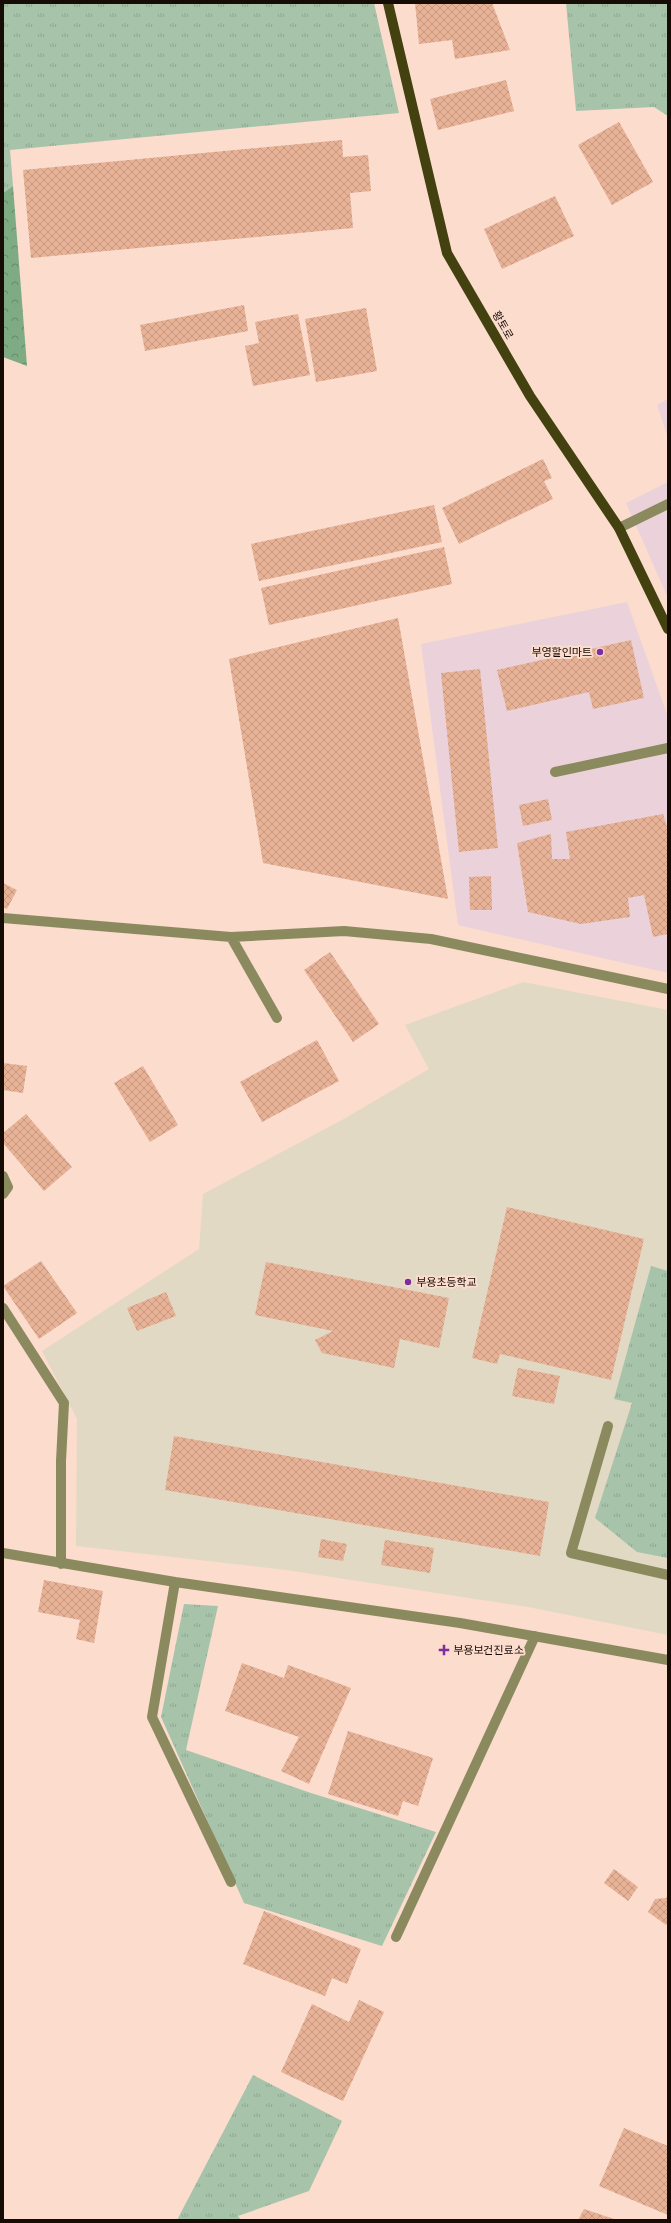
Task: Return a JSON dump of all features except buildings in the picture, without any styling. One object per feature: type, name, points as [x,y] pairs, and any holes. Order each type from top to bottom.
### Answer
[{"type":"main road","name":"황토로","points":[[388,3],[447,253],[530,396],[619,528],[668,629]]},
{"type":"street","points":[[619,528],[668,504]]},
{"type":"street","points":[[555,772],[668,748]]},
{"type":"street","points":[[3,918],[231,937],[344,931],[431,940],[668,989]]},
{"type":"street","points":[[231,937],[277,1018]]},
{"type":"street","points":[[3,1176],[8,1187],[3,1194]]},
{"type":"street","points":[[3,1308],[64,1403],[61,1461],[61,1564]]},
{"type":"street","points":[[608,1426],[571,1553],[668,1575]]},
{"type":"street","points":[[3,1553],[61,1564],[175,1582],[460,1623],[668,1660]]},
{"type":"street","points":[[175,1582],[152,1717],[231,1882]]},
{"type":"street","points":[[396,1936],[535,1636]]},
{"type":"shaded area","points":[[668,399],[668,438],[657,405]]},
{"type":"shaded area","points":[[668,482],[668,598],[626,503]]},
{"type":"shaded area","points":[[627,602],[668,717],[668,973],[458,925],[421,644]]},
{"type":"shaded area","name":"부용초등학교","points":[[523,982],[668,1010],[668,1635],[528,1607],[286,1570],[76,1546],[77,1419],[42,1351],[199,1249],[203,1194],[342,1120],[429,1069],[405,1025]]},
{"type":"green space","points":[[3,3],[374,3],[399,113],[10,150],[13,186],[3,193]]},
{"type":"green space","points":[[566,3],[668,3],[668,116],[654,107],[576,111]]},
{"type":"green space","points":[[13,186],[27,366],[3,357],[3,193]]},
{"type":"green space","points":[[651,1266],[668,1271],[668,1558],[637,1552],[595,1518],[632,1403],[614,1399]]},
{"type":"green space","points":[[184,1604],[218,1606],[186,1750],[311,1793],[436,1832],[382,1946],[244,1903],[161,1717]]},
{"type":"green space","points":[[253,2075],[342,2121],[309,2191],[238,2216],[241,2220],[177,2220]]},
{"type":"place","name":"부영할인마트","points":[[600,652]]},
{"type":"place","name":"부용초등학교","points":[[408,1282]]},
{"type":"place","name":"부용보건진료소","points":[[444,1650]]}]
